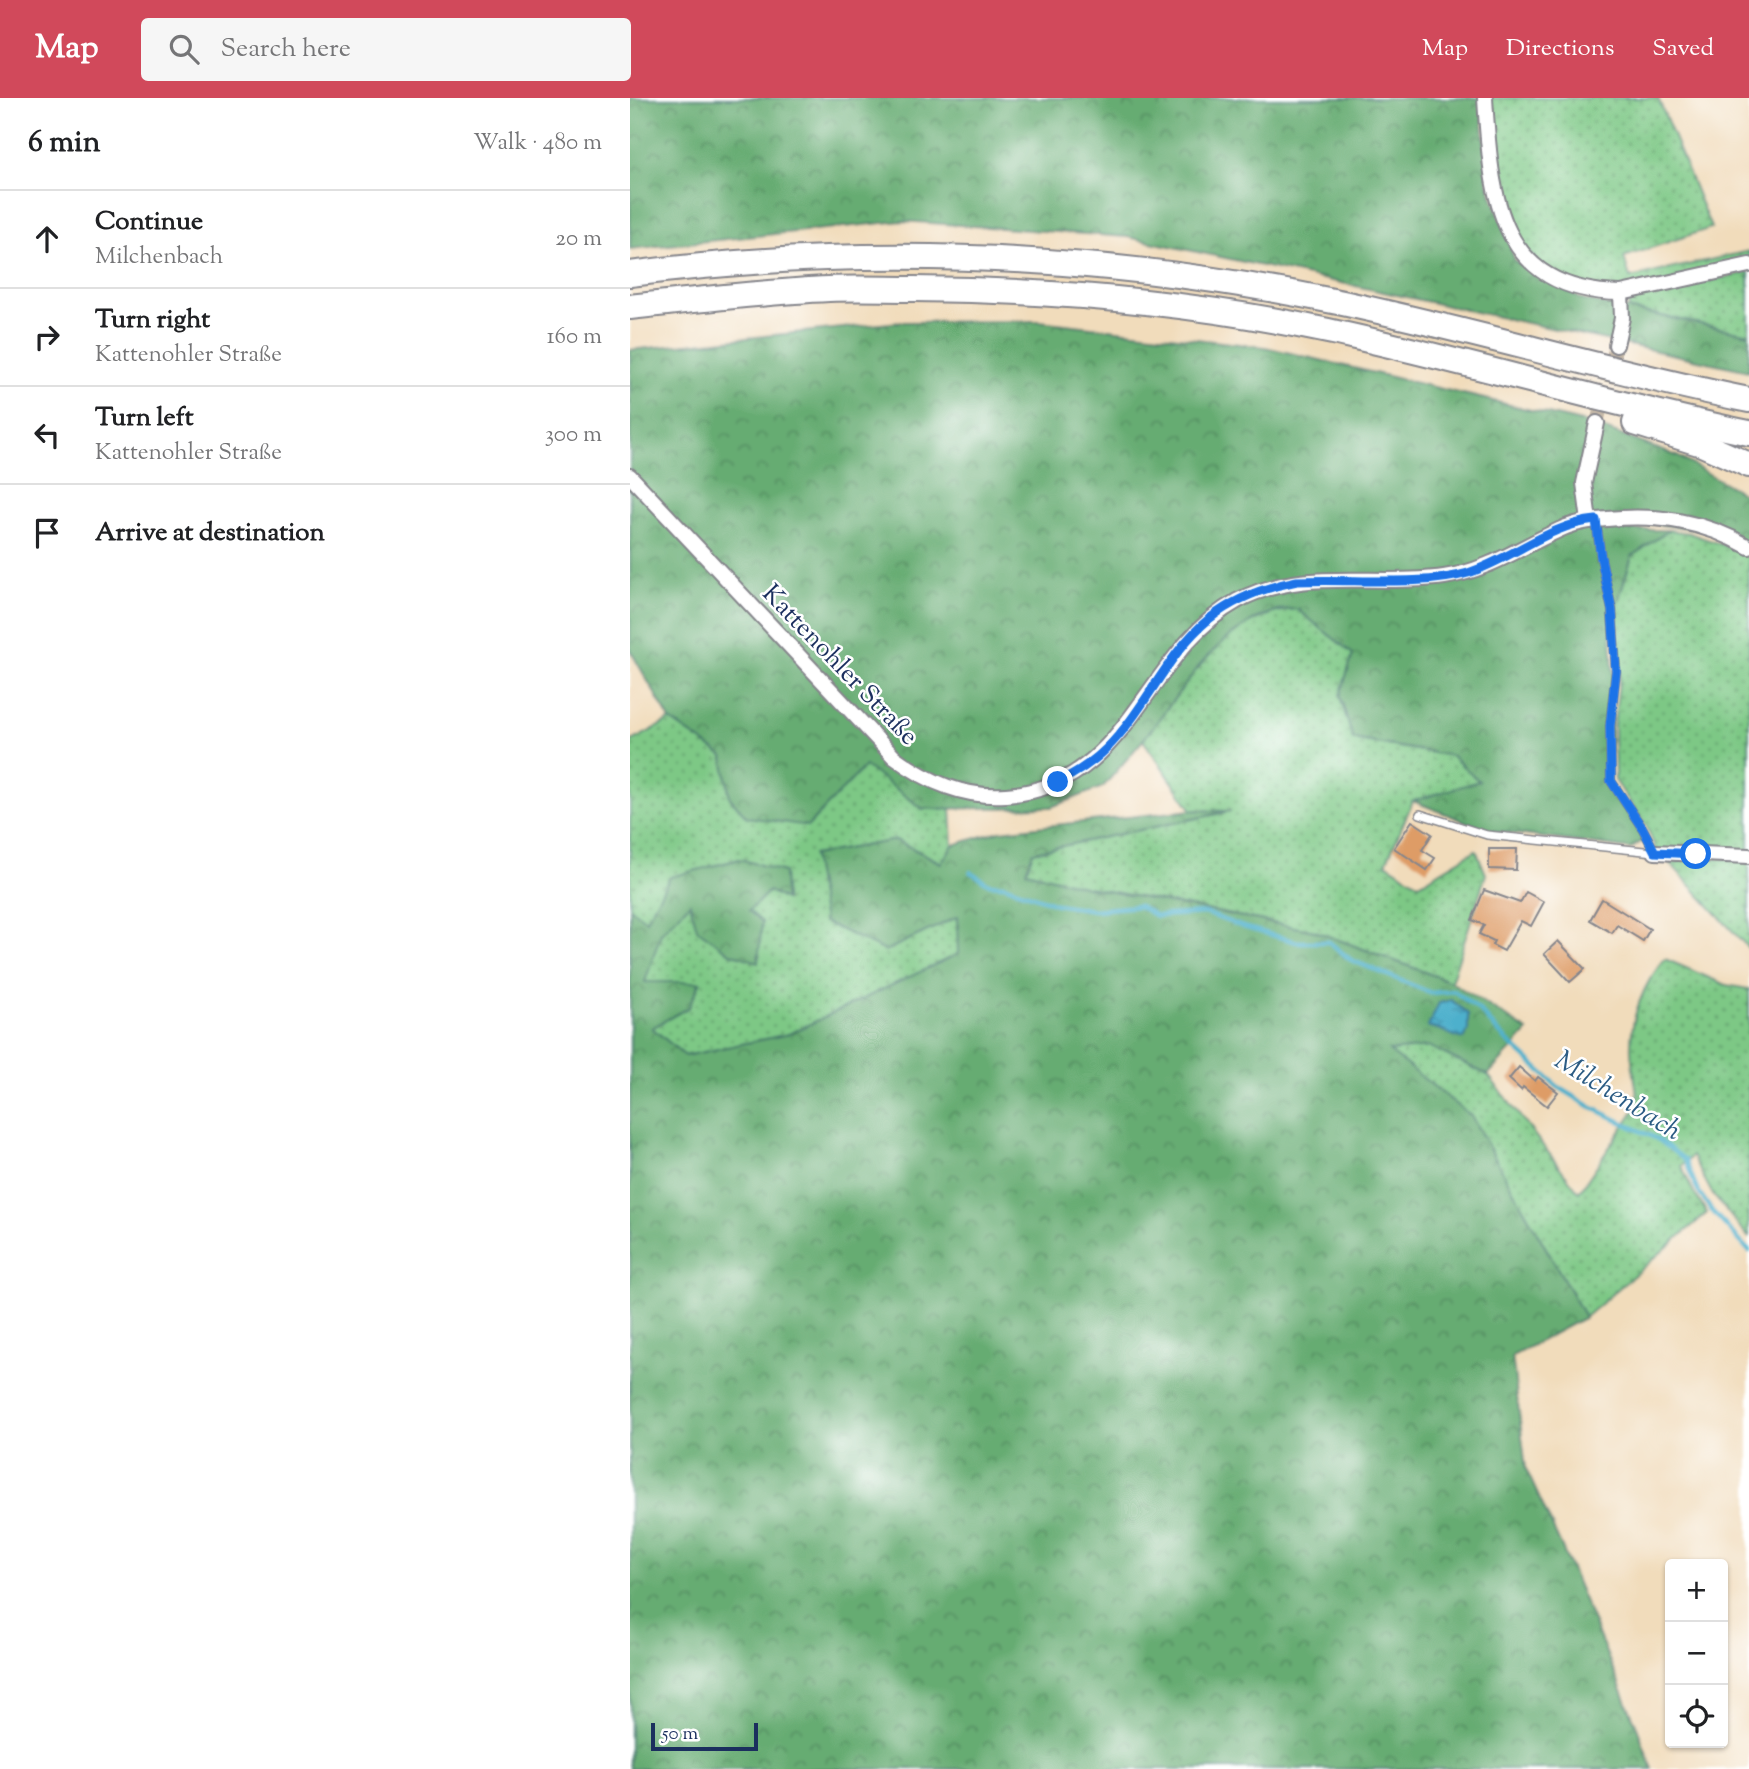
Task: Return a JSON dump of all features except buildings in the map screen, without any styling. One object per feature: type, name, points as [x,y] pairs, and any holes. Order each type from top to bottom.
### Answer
[{"type":"highway","points":[[630,274],[829,257],[926,256],[1019,260],[1159,273],[1333,301],[1430,322],[1637,376],[1749,400]]},
{"type":"highway","points":[[630,307],[830,289],[986,290],[1208,310],[1327,331],[1749,433]]},
{"type":"highway","points":[[1563,389],[1587,409],[1702,444],[1749,464]]},
{"type":"street","points":[[1485,98],[1494,183],[1503,218],[1514,243],[1531,262],[1554,280],[1591,290],[1621,293],[1749,265]]},
{"type":"street","points":[[1616,345],[1622,318],[1621,293]]},
{"type":"street","points":[[1593,520],[1584,483],[1597,423]]},
{"type":"street","name":"Kattenohler Straße","points":[[630,476],[894,757],[936,783],[961,792],[983,795],[1014,795],[1044,788],[1084,767],[1116,738],[1172,659],[1198,630],[1223,610],[1255,592],[1297,581],[1416,580],[1467,573],[1567,527],[1593,520],[1667,518],[1717,531],[1749,547]]},
{"type":"street","points":[[1655,852],[1749,856]]},
{"type":"lane","points":[[1593,520],[1612,610],[1614,635],[1616,671],[1610,726],[1611,781],[1655,852]]},
{"type":"lane","points":[[1420,814],[1487,835],[1655,852]]},
{"type":"green space","points":[[630,98],[1481,98],[1488,183],[1515,261],[1583,300],[1749,334],[1749,371],[1128,237],[902,221],[630,249]]},
{"type":"green space","points":[[1485,98],[1658,98],[1711,228],[1624,257],[1630,278],[1749,251],[1749,265],[1621,293],[1554,280],[1506,227]]},
{"type":"green space","points":[[1749,272],[1749,334],[1628,309],[1630,298]]},
{"type":"green space","points":[[1039,321],[1265,347],[1594,425],[1677,456],[1749,497],[1749,547],[1717,531],[1607,519],[1609,530],[1669,530],[1632,556],[1617,604],[1610,611],[1613,672],[1609,782],[1641,831],[1642,841],[1631,849],[1487,830],[1413,801],[1479,781],[1452,756],[1353,739],[1340,696],[1353,654],[1297,609],[1277,610],[1256,619],[1227,638],[1203,661],[1143,740],[1103,787],[1051,807],[923,809],[865,766],[808,826],[747,817],[730,798],[723,756],[670,720],[630,650],[630,350],[900,322]]},
{"type":"green space","points":[[1669,530],[1689,533],[1749,554],[1749,852],[1657,853],[1647,827],[1615,780],[1614,726],[1620,672],[1617,604],[1632,556]]},
{"type":"green space","points":[[1297,609],[1353,654],[1340,696],[1353,739],[1452,756],[1480,782],[1413,801],[1386,863],[1419,884],[1476,850],[1486,874],[1451,982],[1315,931],[1087,887],[1026,871],[1033,852],[1227,812],[1192,810],[1143,740],[1190,677],[1227,639],[1248,624],[1271,614]]},
{"type":"green space","points":[[670,720],[723,756],[730,798],[808,826],[865,765],[923,809],[951,808],[953,845],[942,863],[896,840],[813,855],[885,951],[957,917],[959,954],[789,1034],[685,1056],[652,1028],[689,1007],[700,983],[644,982],[661,932],[690,903],[748,911],[769,891],[785,900],[784,872],[739,859],[671,877],[646,921],[630,908],[630,742]]},
{"type":"green space","points":[[1192,810],[1231,811],[1033,852],[1026,871],[1087,887],[1315,931],[1451,982],[1528,1031],[1488,1075],[1430,1047],[1389,1051],[1471,1116],[1585,1317],[1512,1356],[1526,1469],[1563,1550],[1652,1769],[630,1769],[630,908],[646,920],[670,877],[740,859],[784,872],[785,900],[769,891],[749,911],[762,922],[758,962],[730,953],[697,929],[690,903],[661,933],[645,982],[700,982],[689,1007],[652,1028],[685,1056],[789,1034],[958,954],[957,917],[885,951],[824,922],[813,855],[896,840],[941,863],[953,845],[1000,831]]},
{"type":"green space","points":[[1696,858],[1749,860],[1749,949],[1670,863]]},
{"type":"green space","points":[[1665,959],[1726,985],[1749,989],[1749,1238],[1713,1195],[1692,1156],[1681,1166],[1707,1213],[1585,1317],[1471,1116],[1388,1051],[1430,1047],[1488,1075],[1579,1192],[1638,1105],[1631,1050],[1633,1026],[1645,989]]},
{"type":"water","points":[[1451,1000],[1468,1014],[1468,1031],[1464,1039],[1428,1027],[1439,1003]]},
{"type":"waterway","name":"Milchenbach","points":[[971,872],[989,884],[1004,885],[1056,904],[1094,910],[1139,906],[1156,916],[1205,913],[1297,942],[1329,942],[1351,960],[1431,993],[1454,991],[1480,1011],[1503,1037],[1557,1086],[1591,1107],[1659,1140],[1685,1160],[1698,1191],[1712,1211],[1749,1251]]},
{"type":"tunnel","points":[[1597,423],[1616,345]]},
{"type":"route","points":[[1058,782],[1084,767],[1106,749],[1136,712],[1172,659],[1209,619],[1255,592],[1297,581],[1416,580],[1467,573],[1567,527],[1596,520],[1612,610],[1616,671],[1610,726],[1611,781],[1655,852],[1696,854]]}]
